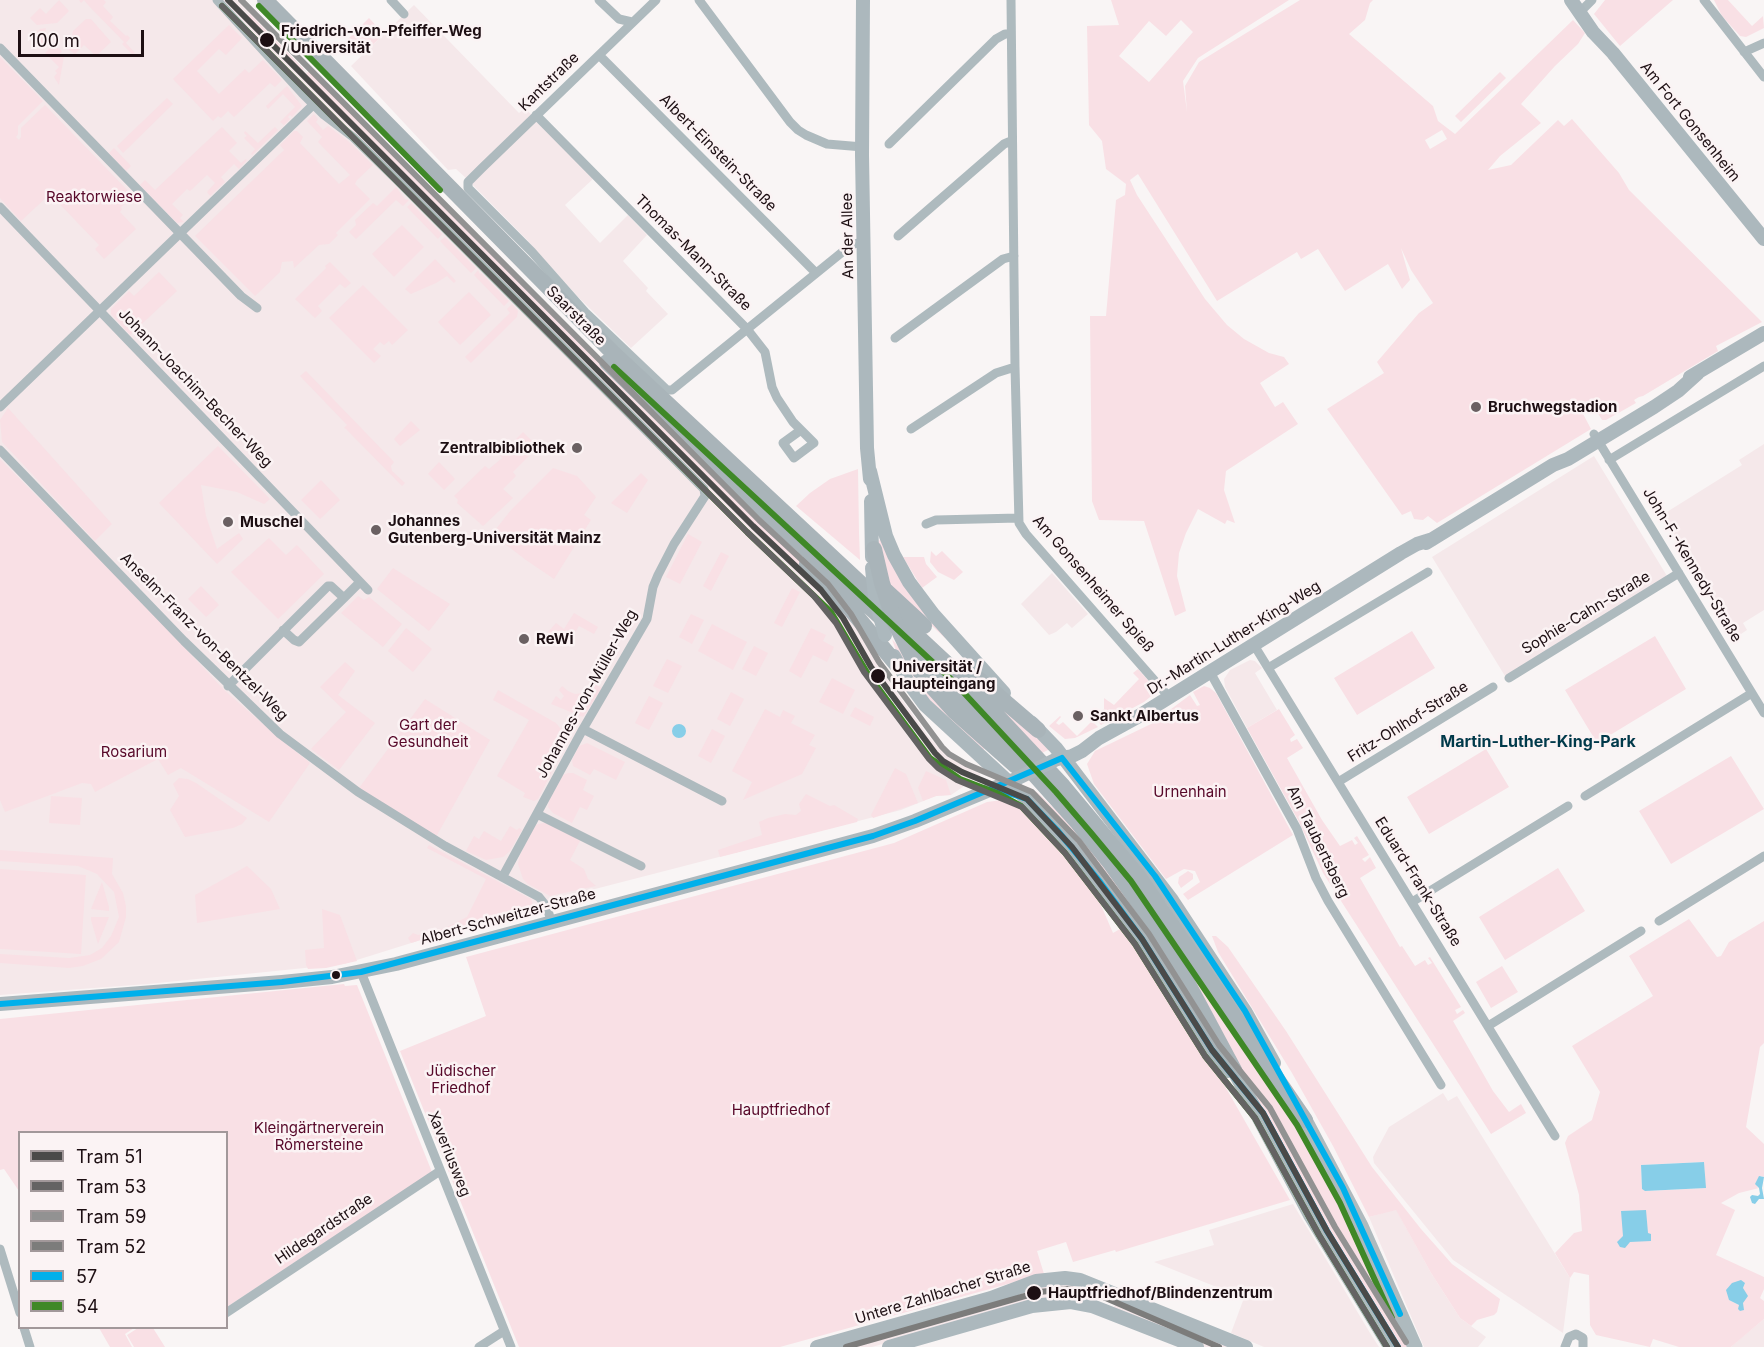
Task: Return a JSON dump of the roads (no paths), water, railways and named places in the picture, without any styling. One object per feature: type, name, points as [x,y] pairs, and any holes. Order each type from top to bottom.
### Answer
[{"type":"highway","name":"Saarstraße","points":[[250,0],[587,342],[697,449],[889,624],[1006,743],[1111,864],[1149,917],[1182,972],[1234,1070]]},
{"type":"highway","name":"Saarstraße","points":[[265,0],[612,352],[958,674],[1064,786],[1138,876],[1305,1120]]},
{"type":"highway","points":[[697,449],[712,470],[822,578],[874,635],[898,666]]},
{"type":"highway","points":[[805,530],[820,535],[864,570],[989,690],[1038,730]]},
{"type":"highway","points":[[873,545],[884,591],[895,623],[917,668],[936,692],[976,732],[1049,790]]},
{"type":"main road","name":"Saarstraße","points":[[1234,1070],[1310,1214],[1391,1347]]},
{"type":"main road","name":"Saarstraße","points":[[1305,1120],[1361,1226],[1415,1347]]},
{"type":"street","points":[[0,407],[313,105],[217,0]]},
{"type":"street","points":[[391,0],[404,14]]},
{"type":"street","points":[[599,0],[619,19],[632,22]]},
{"type":"street","name":"Kantstraße","points":[[468,189],[468,182],[656,0]]},
{"type":"street","points":[[699,0],[790,122],[806,135],[827,144],[863,147]]},
{"type":"street","name":"An der Allee","points":[[863,0],[867,434],[870,471]]},
{"type":"street","name":"Am Gonsenheimer Spieß","points":[[1011,0],[1011,141],[1019,523],[1026,534],[1169,697]]},
{"type":"street","name":"Am Fort Gonsenheim","points":[[1571,0],[1593,32],[1613,53],[1764,239]]},
{"type":"street","points":[[1581,12],[1592,0]]},
{"type":"street","points":[[1704,0],[1764,77]]},
{"type":"street","points":[[889,144],[996,39],[1005,34],[1011,34]]},
{"type":"street","points":[[1744,52],[1764,43]]},
{"type":"street","points":[[0,48],[241,296],[257,308]]},
{"type":"street","name":"Albert-Einstein-Straße","points":[[599,55],[816,273]]},
{"type":"street","name":"Johannes-von-Müller-Weg","points":[[313,105],[353,137],[397,180],[589,375],[703,486],[705,492],[658,575],[647,619],[582,729],[503,876]]},
{"type":"street","name":"Thomas-Mann-Straße","points":[[536,115],[747,329],[767,357],[774,393],[801,430]]},
{"type":"street","points":[[898,236],[1004,144],[1011,141]]},
{"type":"street","name":"Saarstraße","points":[[468,189],[532,252],[561,287],[667,390],[672,390],[747,329]]},
{"type":"street","name":"Johann-Joachim-Becher-Weg","points":[[0,207],[368,590]]},
{"type":"street","points":[[747,329],[851,245],[865,241]]},
{"type":"street","points":[[895,338],[1002,259],[1014,256]]},
{"type":"street","name":"Dr.-Martin-Luther-King-Weg","points":[[1060,758],[1082,751],[1099,738],[1385,564],[1400,559],[1553,465],[1568,459],[1596,437],[1678,391],[1698,373],[1764,333]]},
{"type":"street","points":[[1609,460],[1764,366]]},
{"type":"street","points":[[911,429],[996,372],[1015,367]]},
{"type":"street","name":"John-F.-Kennedy-Straße","points":[[1596,437],[1764,713]]},
{"type":"street","name":"Anselm-Franz-von-Bentzel-Weg","points":[[0,450],[228,686],[280,734],[357,792],[445,846],[503,876],[542,900],[547,907],[551,921]]},
{"type":"street","points":[[870,471],[875,598],[885,635],[898,666]]},
{"type":"street","name":"Saarstraße","points":[[870,471],[886,536],[909,582],[933,614],[1056,748],[1060,758],[1135,850],[1194,932],[1245,1011],[1305,1120]]},
{"type":"street","name":"Am Gonsenheimer Spieß","points":[[926,524],[936,520],[1018,518]]},
{"type":"street","points":[[1268,668],[1428,573]]},
{"type":"street","name":"Sophie-Cahn-Straße","points":[[1509,678],[1679,573]]},
{"type":"street","points":[[283,630],[299,642],[360,582]]},
{"type":"street","points":[[228,686],[328,586],[344,598]]},
{"type":"street","name":"Eduard-Frank-Straße","points":[[1254,645],[1555,1136]]},
{"type":"street","name":"Saarstraße","points":[[898,666],[925,705],[981,758],[1012,780],[1072,847],[1114,900],[1162,969],[1212,1050],[1244,1088]]},
{"type":"street","name":"Am Taubertsberg","points":[[1210,672],[1297,829],[1316,878],[1441,1085]]},
{"type":"street","name":"Fritz-Ohlhof-Straße","points":[[1338,782],[1494,687]]},
{"type":"street","points":[[1585,796],[1752,693]]},
{"type":"street","points":[[582,729],[722,801]]},
{"type":"street","name":"Dr.-Martin-Luther-King-Weg","points":[[1060,758],[1068,750],[1099,738]]},
{"type":"street","points":[[1080,781],[1079,762],[1082,751]]},
{"type":"street","points":[[981,758],[986,771],[984,792],[1008,793],[1027,799]]},
{"type":"street","name":"Albert-Schweitzer-Straße","points":[[0,1004],[282,982],[361,972],[400,963],[873,836],[915,821],[1060,758]]},
{"type":"street","points":[[1412,902],[1568,806]]},
{"type":"street","points":[[537,814],[641,866]]},
{"type":"street","points":[[1659,921],[1764,856]]},
{"type":"street","points":[[1488,1026],[1641,931]]},
{"type":"street","name":"Xaveriusweg","points":[[361,972],[511,1347]]},
{"type":"street","name":"Hildegardstraße","points":[[228,1311],[440,1171]]},
{"type":"street","points":[[0,1249],[18,1307]]},
{"type":"street","name":"Untere Zahlbacher Straße","points":[[817,1347],[991,1298],[1036,1281],[1065,1278],[1080,1280],[1246,1347]]},
{"type":"street","points":[[889,1347],[1032,1306],[1071,1302],[1102,1309],[1197,1347]]},
{"type":"street","points":[[24,1329],[30,1347]]},
{"type":"street","points":[[479,1347],[504,1330]]},
{"type":"street","points":[[1565,1347],[1569,1337],[1576,1334],[1583,1338],[1583,1347]]},
{"type":"water","points":[[679,724],[684,726],[686,731],[684,736],[679,738],[674,736],[672,731],[674,726]]},
{"type":"water","points":[[1704,1162],[1706,1188],[1645,1191],[1642,1189],[1641,1165]]},
{"type":"water","points":[[1759,1176],[1764,1177],[1762,1188],[1764,1199],[1759,1199],[1755,1204],[1752,1203],[1750,1197],[1760,1194],[1755,1184]]},
{"type":"water","points":[[1646,1210],[1651,1241],[1630,1242],[1625,1248],[1620,1247],[1617,1242],[1623,1236],[1621,1211]]},
{"type":"water","points":[[1741,1280],[1745,1283],[1743,1288],[1748,1296],[1743,1303],[1744,1310],[1740,1311],[1739,1305],[1729,1300],[1726,1290],[1732,1283]]},
{"type":"tram line","name":"51","points":[[228,0],[753,526],[821,590],[843,618],[871,667],[935,753],[943,761],[962,772],[1027,799],[1072,847],[1142,939],[1212,1050],[1263,1113],[1327,1231],[1398,1347]]},
{"type":"tram line","name":"59","points":[[241,0],[759,520],[828,584],[851,614],[879,662],[942,747],[966,764],[1032,792],[1079,841],[1149,934],[1219,1045],[1270,1108],[1335,1227],[1406,1342]]},
{"type":"tram line","name":"53","points":[[222,6],[747,532],[814,596],[836,623],[864,672],[929,759],[938,768],[957,780],[1022,807],[1065,853],[1135,944],[1205,1056],[1255,1118],[1319,1235],[1387,1347]]},
{"type":"tram line","name":"52","points":[[846,1347],[1039,1292],[1068,1289],[1101,1296],[1219,1347]]},
{"type":"place","name":"Friedrich-von-Pfeiffer-Weg / Universität","points":[[267,40]]},
{"type":"place","name":"Bruchwegstadion","points":[[1476,407]]},
{"type":"place","name":"Zentralbibliothek","points":[[577,448]]},
{"type":"place","name":"Muschel","points":[[228,522]]},
{"type":"place","name":"Johannes Gutenberg-Universität Mainz","points":[[376,530]]},
{"type":"place","name":"ReWi","points":[[524,639]]},
{"type":"place","name":"Universität / Haupteingang","points":[[878,676]]},
{"type":"place","name":"Sankt Albertus","points":[[1078,716]]},
{"type":"place","name":"Hauptfriedhof/Blindenzentrum","points":[[1034,1293]]},
{"type":"district","name":"Martin-Luther-King-Park","points":[[1538,742]]},
{"type":"park label","name":"Reaktorwiese","points":[[94,197]]},
{"type":"park label","name":"Gart der Gesundheit","points":[[428,734]]},
{"type":"park label","name":"Rosarium","points":[[134,752]]},
{"type":"park label","name":"Urnenhain","points":[[1190,792]]},
{"type":"park label","name":"Jüdischer Friedhof","points":[[461,1080]]},
{"type":"park label","name":"Hauptfriedhof","points":[[781,1110]]},
{"type":"park label","name":"Kleingärtnerverein Römersteine","points":[[319,1136]]}]
